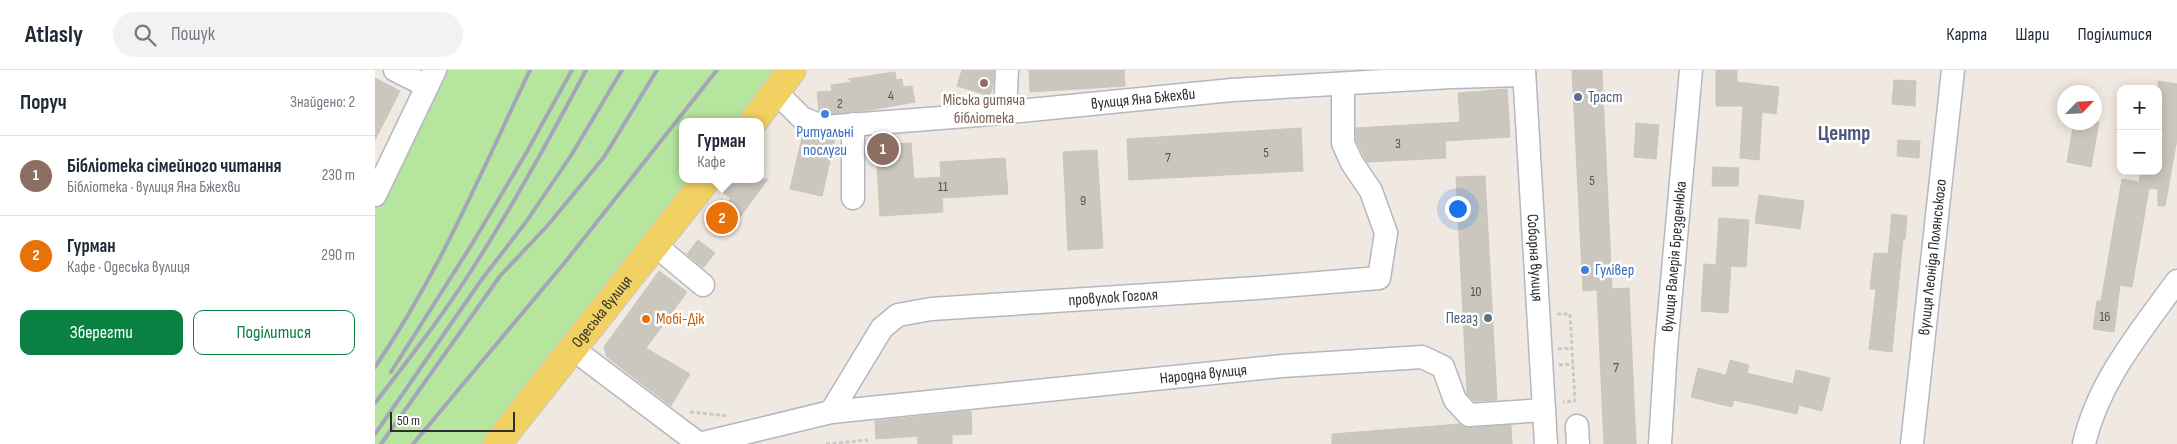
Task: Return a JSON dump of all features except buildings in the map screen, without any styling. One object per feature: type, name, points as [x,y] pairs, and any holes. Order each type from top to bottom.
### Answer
[{"type":"main road","points":[[756,118],[792,70]]},
{"type":"main road","name":"Одеська вулиця","points":[[497,444],[704,183]]},
{"type":"street","points":[[375,195],[431,78],[395,70]]},
{"type":"street","points":[[1005,111],[1007,70]]},
{"type":"street","name":"вулиця Валерія Брезденюка","points":[[1660,444],[1667,339],[1691,70]]},
{"type":"street","name":"вулиця Леоніда Полянського","points":[[1912,444],[1953,70]]},
{"type":"street","name":"вулиця Яна Бжехви","points":[[776,92],[802,118],[824,127],[1232,90],[1524,73]]},
{"type":"street","name":"Соборна вулиця","points":[[1524,73],[1553,406],[1546,444]]},
{"type":"street","name":"провулок Гоголя","points":[[831,412],[882,328],[898,315],[931,309],[1247,289],[1379,278],[1386,233],[1371,191],[1352,163],[1343,143],[1343,84]]},
{"type":"street","points":[[853,124],[853,198]]},
{"type":"street","points":[[655,245],[703,284]]},
{"type":"street","points":[[2084,444],[2094,411],[2114,371],[2177,281]]},
{"type":"street","points":[[573,349],[688,435],[831,412]]},
{"type":"street","name":"Народна вулиця","points":[[831,412],[1282,366],[1422,357],[1443,367],[1455,400],[1469,415],[1553,406]]},
{"type":"path","points":[[1553,406],[1575,401],[1570,314],[1556,314]]},
{"type":"path","points":[[1558,349],[1572,348]]},
{"type":"path","points":[[1559,365],[1573,364]]},
{"type":"path","points":[[688,435],[730,416]]},
{"type":"path","points":[[827,444],[868,440]]},
{"type":"green space","points":[[435,70],[792,70],[756,118],[679,118],[679,183],[704,183],[497,444],[375,444],[375,195]]},
{"type":"railway","points":[[375,367],[398,332],[439,259],[530,70]]},
{"type":"railway","points":[[391,372],[472,244],[525,155],[572,70]]},
{"type":"railway","points":[[375,403],[437,322],[471,271],[531,172],[586,70]]},
{"type":"railway","points":[[375,434],[482,279],[526,222],[572,154],[622,70]]},
{"type":"railway","points":[[381,444],[500,276],[548,225],[604,157],[657,70]]},
{"type":"railway","points":[[679,118],[717,70]]},
{"type":"railway","points":[[413,444],[566,261],[679,118]]},
{"type":"place","name":"Міська дитяча бібліотека","points":[[984,83]]},
{"type":"place","name":"Траст","points":[[1578,97]]},
{"type":"place","name":"Ритуальні послуги","points":[[825,114]]},
{"type":"place","name":"Бібліотека сімейного читання","points":[[883,149]]},
{"type":"place","name":"Гурман","points":[[722,218]]},
{"type":"place","name":"Гулівер","points":[[1585,270]]},
{"type":"place","name":"Пегаз","points":[[1488,318]]},
{"type":"place","name":"Мобі-Дік","points":[[646,319]]},
{"type":"district","name":"Центр","points":[[1844,133]]}]
